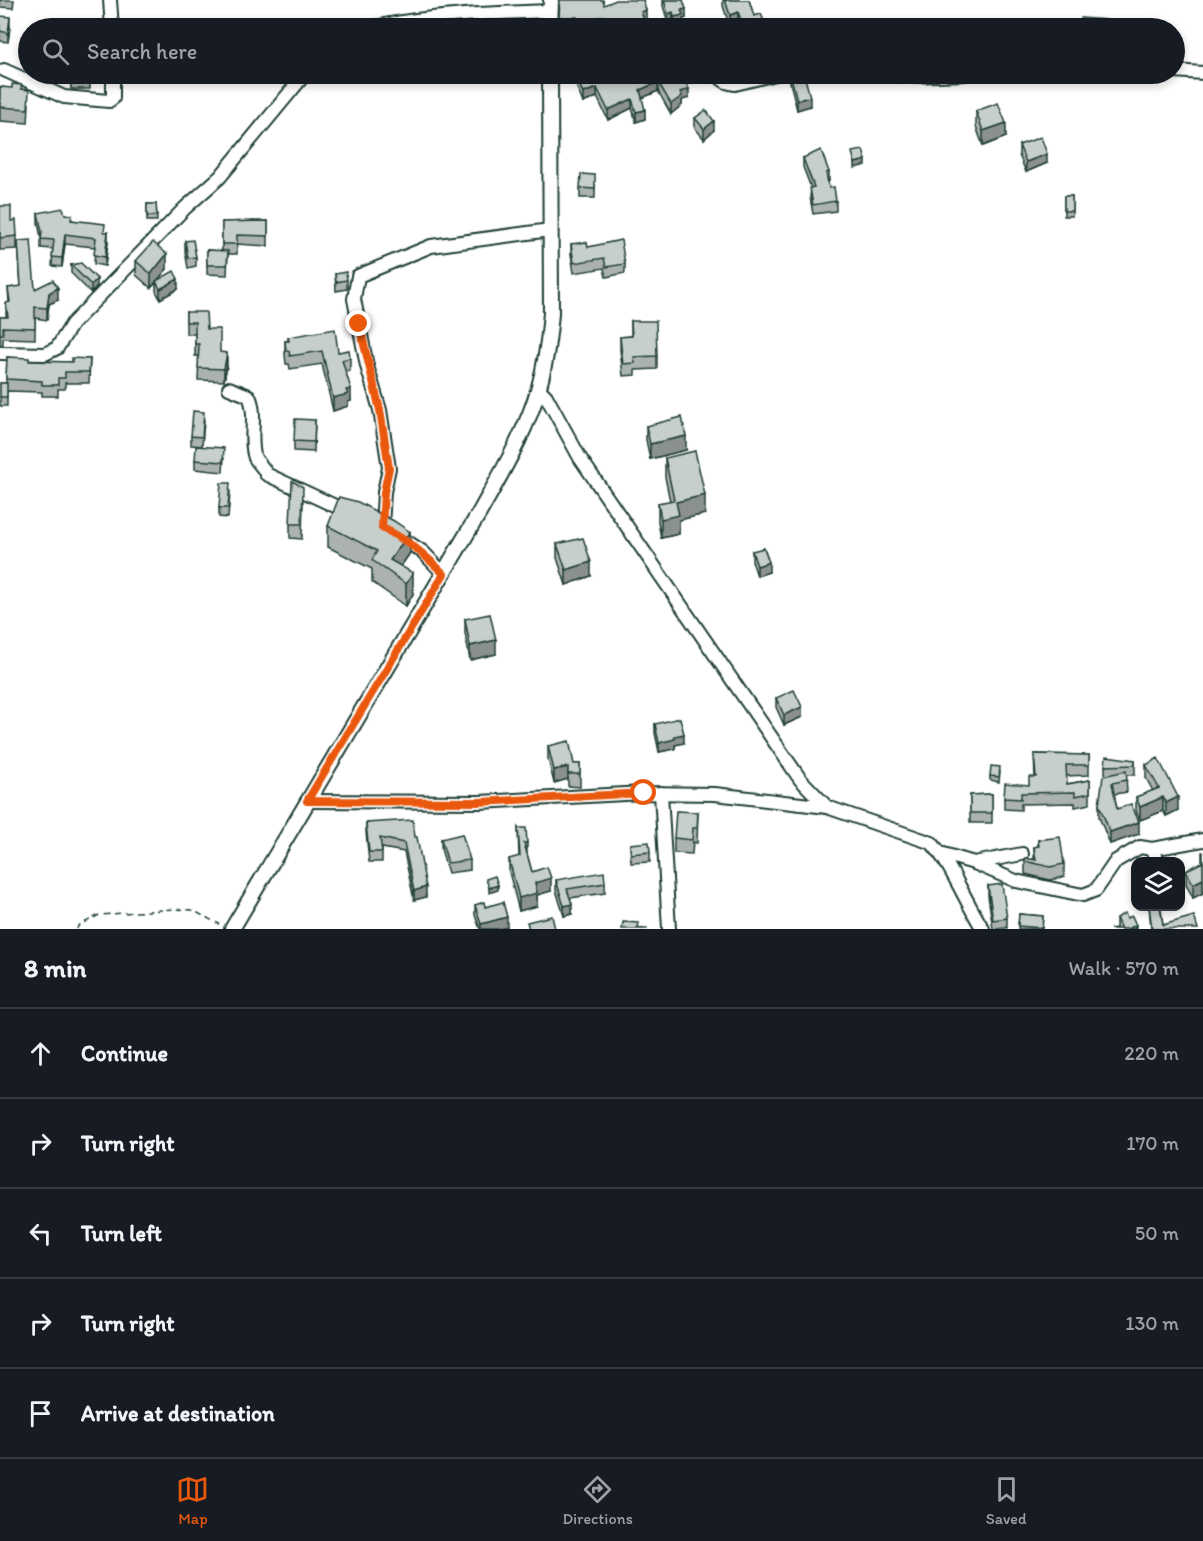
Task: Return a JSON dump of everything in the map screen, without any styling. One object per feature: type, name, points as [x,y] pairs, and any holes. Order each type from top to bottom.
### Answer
[{"type":"street","points":[[110,0],[111,18]]},
{"type":"street","points":[[420,18],[551,6]]},
{"type":"street","points":[[4,70],[18,76]]},
{"type":"street","points":[[1185,72],[1203,73]]},
{"type":"street","points":[[35,84],[64,97],[109,101],[113,98],[114,84]]},
{"type":"street","points":[[0,353],[45,354],[57,348],[72,324],[185,208],[220,177],[296,84]]},
{"type":"street","points":[[225,926],[307,801],[444,574],[518,443],[539,389],[548,351],[551,313],[550,84]]},
{"type":"street","points":[[382,528],[384,492],[389,468],[380,410],[354,299],[358,276],[431,246],[550,230]]},
{"type":"street","points":[[229,388],[249,396],[253,403],[254,452],[256,461],[264,468],[266,474],[398,535],[423,552],[444,574]]},
{"type":"street","points":[[539,389],[546,396],[580,458],[794,769],[827,807]]},
{"type":"street","points":[[307,801],[479,802],[661,793],[715,794],[827,807],[932,843],[983,929]]},
{"type":"street","points":[[661,793],[669,929]]},
{"type":"street","points":[[940,853],[974,862],[1016,881],[1083,895],[1095,890],[1116,861],[1140,848],[1152,849],[1203,840]]},
{"type":"street","points":[[1152,849],[1156,857]]},
{"type":"street","points":[[974,862],[1022,854]]},
{"type":"path","points":[[77,929],[78,926],[99,915],[174,909],[192,910],[225,926]]},
{"type":"building","points":[[560,0],[603,0],[604,5],[616,0],[643,0],[646,10],[641,12],[643,18],[559,17]]},
{"type":"building","points":[[664,0],[683,0],[686,9],[681,10],[683,15],[674,17],[673,12],[668,14]]},
{"type":"building","points":[[725,0],[749,0],[754,16],[761,14],[763,18],[740,18],[738,12],[730,15]]},
{"type":"building","points":[[0,16],[10,17],[8,33],[0,31]]},
{"type":"building","points":[[12,84],[22,85],[21,89],[29,90],[28,109],[0,107],[0,87],[12,88]]},
{"type":"building","points":[[579,84],[654,84],[640,90],[645,110],[636,112],[632,99],[608,110],[597,88],[583,93]]},
{"type":"building","points":[[659,84],[686,84],[689,89],[680,92],[682,96],[671,104]]},
{"type":"building","points":[[793,84],[807,84],[810,97],[797,100]]},
{"type":"building","points":[[998,103],[1006,123],[983,131],[976,111]]},
{"type":"building","points":[[706,110],[714,121],[704,129],[695,118]]},
{"type":"building","points":[[1041,137],[1047,154],[1026,162],[1019,145]]},
{"type":"building","points":[[821,150],[829,172],[826,173],[829,188],[834,187],[836,201],[813,205],[810,188],[814,187],[803,158]]},
{"type":"building","points":[[863,150],[866,160],[855,163],[852,152]]},
{"type":"building","points":[[581,174],[595,175],[595,189],[580,188]]},
{"type":"building","points":[[1064,196],[1072,196],[1072,211],[1064,211]]},
{"type":"building","points":[[147,204],[156,204],[157,216],[147,216]]},
{"type":"building","points":[[0,206],[11,206],[11,221],[16,220],[17,236],[0,238]]},
{"type":"building","points":[[63,208],[65,214],[72,215],[71,220],[105,224],[104,232],[108,232],[105,257],[94,255],[96,238],[65,234],[62,258],[52,257],[54,240],[41,239],[38,213]]},
{"type":"building","points":[[268,221],[268,236],[237,235],[237,244],[222,244],[222,222]]},
{"type":"building","points":[[31,240],[35,289],[53,280],[58,288],[49,293],[47,308],[35,307],[35,328],[3,327],[3,334],[0,334],[0,317],[8,317],[6,303],[10,302],[8,288],[21,286],[18,241]]},
{"type":"building","points":[[193,240],[196,257],[188,258],[185,241]]},
{"type":"building","points":[[621,240],[625,264],[606,267],[604,258],[574,263],[571,244],[587,242],[588,247]]},
{"type":"building","points":[[153,242],[167,254],[151,274],[136,261]]},
{"type":"building","points":[[207,250],[228,251],[227,265],[207,265]]},
{"type":"building","points":[[81,263],[97,279],[91,285],[71,265]]},
{"type":"building","points":[[174,271],[178,279],[160,289],[156,281]]},
{"type":"building","points":[[346,272],[347,280],[336,282],[335,274]]},
{"type":"building","points":[[186,312],[206,312],[207,329],[220,329],[220,352],[227,353],[224,369],[198,368],[199,344],[195,344],[195,322],[186,322]]},
{"type":"building","points":[[631,321],[656,321],[657,356],[634,357],[635,363],[623,364],[620,337],[632,336]]},
{"type":"building","points":[[335,329],[338,352],[349,350],[350,358],[342,360],[351,389],[346,390],[348,394],[333,398],[322,351],[290,356],[289,351],[286,351],[285,341],[289,341],[288,337]]},
{"type":"building","points":[[7,357],[29,358],[29,361],[72,362],[72,358],[90,359],[89,372],[65,372],[65,378],[58,378],[58,385],[42,385],[42,381],[6,379]]},
{"type":"building","points":[[0,383],[7,383],[7,397],[0,397]]},
{"type":"building","points":[[193,411],[204,412],[202,437],[191,436]]},
{"type":"building","points":[[682,417],[686,436],[650,444],[646,426]]},
{"type":"building","points":[[295,419],[315,420],[314,442],[294,441]]},
{"type":"building","points":[[196,446],[224,448],[223,462],[195,460]]},
{"type":"building","points":[[695,451],[705,495],[676,502],[679,515],[661,519],[658,503],[674,500],[665,458]]},
{"type":"building","points":[[292,481],[303,487],[302,524],[290,524]]},
{"type":"building","points":[[221,483],[230,483],[228,508],[219,508]]},
{"type":"building","points":[[339,497],[358,502],[410,532],[390,560],[413,573],[406,584],[372,560],[377,551],[328,526]]},
{"type":"building","points":[[583,538],[591,562],[566,570],[557,544]]},
{"type":"building","points":[[764,548],[769,562],[757,566],[752,551]]},
{"type":"building","points":[[490,614],[496,640],[470,646],[465,619]]},
{"type":"building","points":[[794,690],[802,707],[784,715],[776,698]]},
{"type":"building","points":[[680,718],[684,734],[659,743],[655,724]]},
{"type":"building","points":[[569,741],[574,764],[580,764],[580,774],[568,774],[568,767],[554,770],[548,746]]},
{"type":"building","points":[[1034,754],[1089,755],[1089,765],[1066,765],[1067,784],[1090,780],[1090,793],[1075,796],[1075,792],[1021,793],[1021,799],[1004,798],[1005,783],[1029,785],[1029,777],[1036,777]]},
{"type":"building","points":[[1106,756],[1135,760],[1135,765],[1105,766]]},
{"type":"building","points":[[1158,758],[1178,797],[1166,803],[1163,797],[1140,807],[1136,797],[1159,788],[1146,765]]},
{"type":"building","points":[[991,766],[1000,767],[999,777],[990,776]]},
{"type":"building","points":[[1126,771],[1127,780],[1112,783],[1117,809],[1131,804],[1139,822],[1110,832],[1099,805],[1103,776]]},
{"type":"building","points":[[992,794],[992,813],[970,813],[970,795]]},
{"type":"building","points":[[676,811],[698,812],[697,828],[693,828],[692,840],[674,838]]},
{"type":"building","points":[[413,820],[426,887],[414,891],[404,843],[380,838],[382,852],[369,852],[366,823]]},
{"type":"building","points":[[518,828],[526,828],[527,843],[524,843],[532,872],[547,867],[551,878],[535,883],[537,893],[519,898],[509,859],[520,856]]},
{"type":"building","points":[[462,834],[470,860],[448,863],[441,839]]},
{"type":"building","points":[[1060,837],[1064,864],[1050,867],[1025,861],[1025,858],[1036,860],[1034,847],[1039,846],[1038,840]]},
{"type":"building","points":[[649,842],[650,852],[631,854],[630,844]]},
{"type":"building","points":[[1203,862],[1203,879],[1193,884],[1186,870]]},
{"type":"building","points":[[604,872],[605,883],[567,889],[572,904],[564,906],[556,880]]},
{"type":"building","points":[[495,876],[498,885],[489,888],[486,879]]},
{"type":"building","points":[[1002,884],[1007,918],[993,920],[988,886]]},
{"type":"building","points":[[484,902],[485,907],[503,902],[507,917],[481,924],[475,905]]},
{"type":"building","points":[[1150,911],[1161,911],[1163,925],[1194,916],[1198,929],[1152,929]]},
{"type":"building","points":[[1125,913],[1127,918],[1132,916],[1136,925],[1121,929],[1116,918]]},
{"type":"building","points":[[1019,914],[1043,916],[1042,928],[1018,926]]},
{"type":"building","points":[[552,916],[555,929],[529,929],[527,922]]},
{"type":"building","points":[[623,922],[639,923],[638,928],[647,929],[622,929]]},
{"type":"route","points":[[359,324],[380,410],[389,468],[384,492],[382,528],[398,535],[423,552],[444,574],[307,801],[479,802],[644,793]]}]
